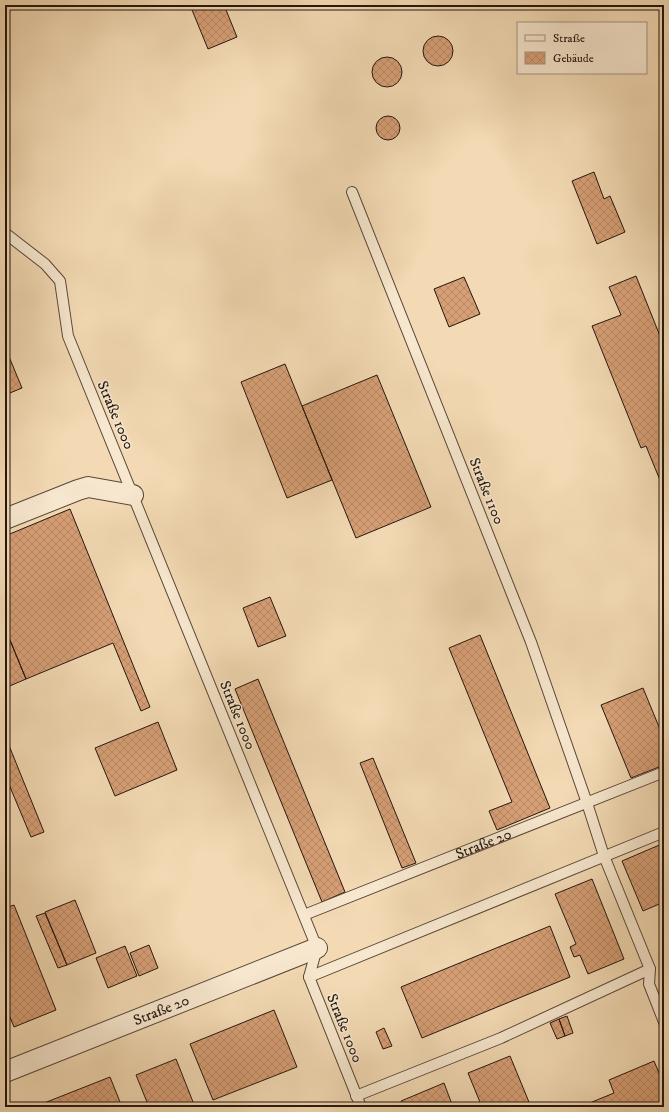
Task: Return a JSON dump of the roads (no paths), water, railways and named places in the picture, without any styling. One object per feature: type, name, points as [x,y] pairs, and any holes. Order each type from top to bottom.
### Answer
[{"type":"street","points":[[5,519],[88,487],[133,495]]},
{"type":"street","name":"Straße 20","points":[[5,1072],[317,948]]},
{"type":"lane","name":"Straße 1100","points":[[352,192],[531,642],[604,856],[650,969],[649,984],[664,1022]]},
{"type":"lane","name":"Straße 1000","points":[[5,233],[45,264],[60,281],[68,336],[317,948]]},
{"type":"lane","name":"Straße 20","points":[[304,916],[664,772]]},
{"type":"lane","points":[[309,977],[664,832]]},
{"type":"lane","points":[[309,977],[317,948]]},
{"type":"lane","points":[[356,1096],[501,1038],[650,969]]},
{"type":"lane","name":"Straße 1000","points":[[309,977],[360,1107]]}]
